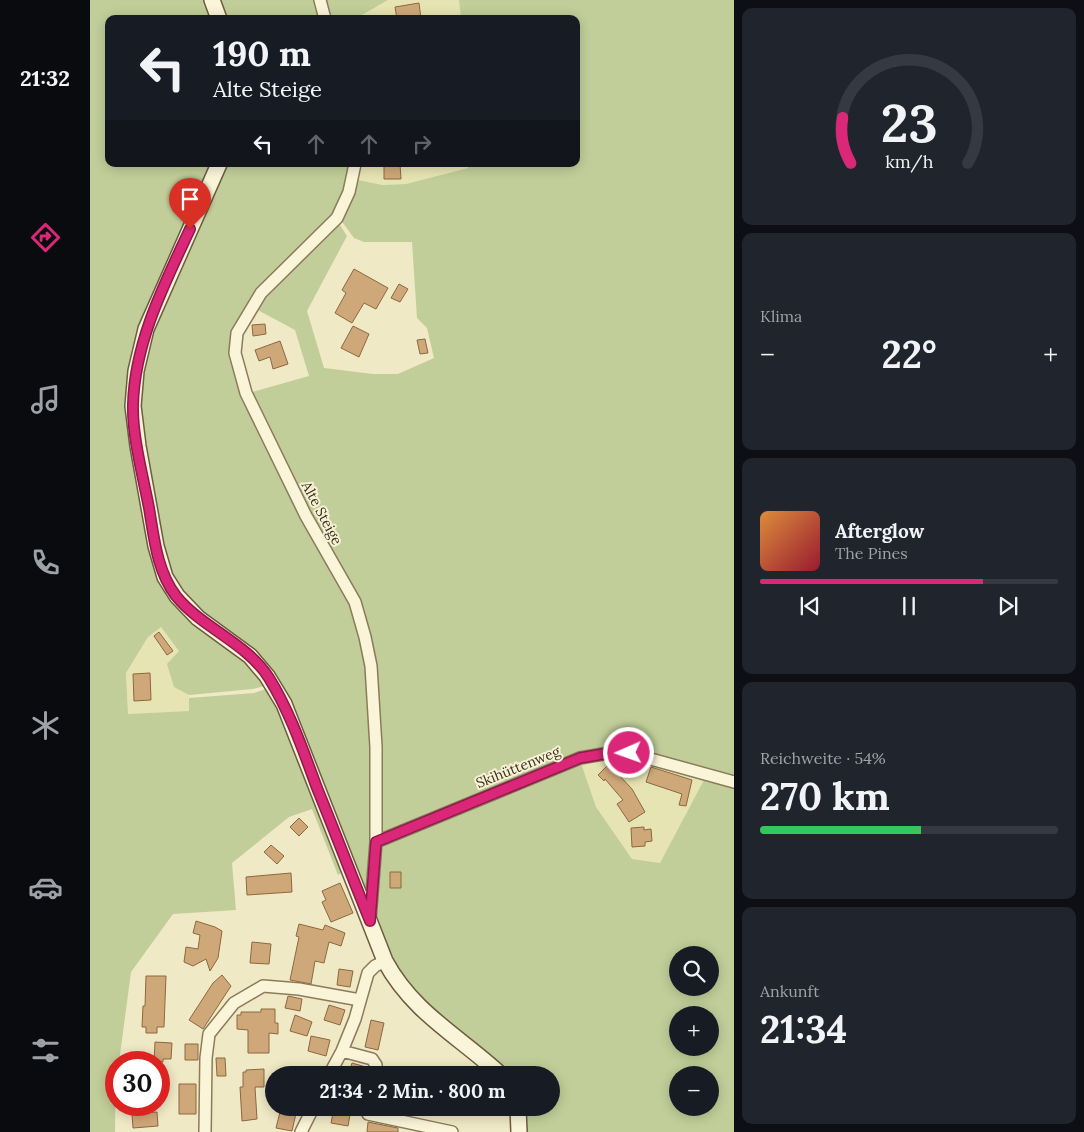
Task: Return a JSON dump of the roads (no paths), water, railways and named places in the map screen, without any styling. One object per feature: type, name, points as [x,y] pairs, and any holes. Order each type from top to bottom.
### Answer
[{"type":"main road","points":[[212,0],[218,15]]},
{"type":"main road","points":[[218,167],[146,328],[136,371],[133,406],[138,446],[156,546],[164,577],[177,596],[198,618],[250,656],[270,680],[284,704],[385,961],[394,978],[417,1006],[490,1066]]},
{"type":"main road","points":[[518,1116],[519,1132]]},
{"type":"street","points":[[320,0],[324,15]]},
{"type":"street","name":"Alte Steige","points":[[354,167],[349,192],[338,218],[261,293],[237,333],[235,353],[246,393],[306,516],[355,602],[365,637],[371,666],[376,747],[376,842],[370,921]]},
{"type":"street","name":"Skihüttenweg","points":[[376,842],[580,758],[609,753],[629,753],[734,782]]},
{"type":"street","points":[[334,1066],[355,1019],[368,973],[375,966],[385,961]]},
{"type":"street","points":[[204,1132],[206,1058],[209,1034],[234,1003],[263,986],[299,988],[360,1000]]},
{"type":"street","points":[[342,1050],[372,1059],[376,1066]]},
{"type":"street","points":[[301,1132],[309,1116]]},
{"type":"street","points":[[377,1116],[452,1132]]}]
